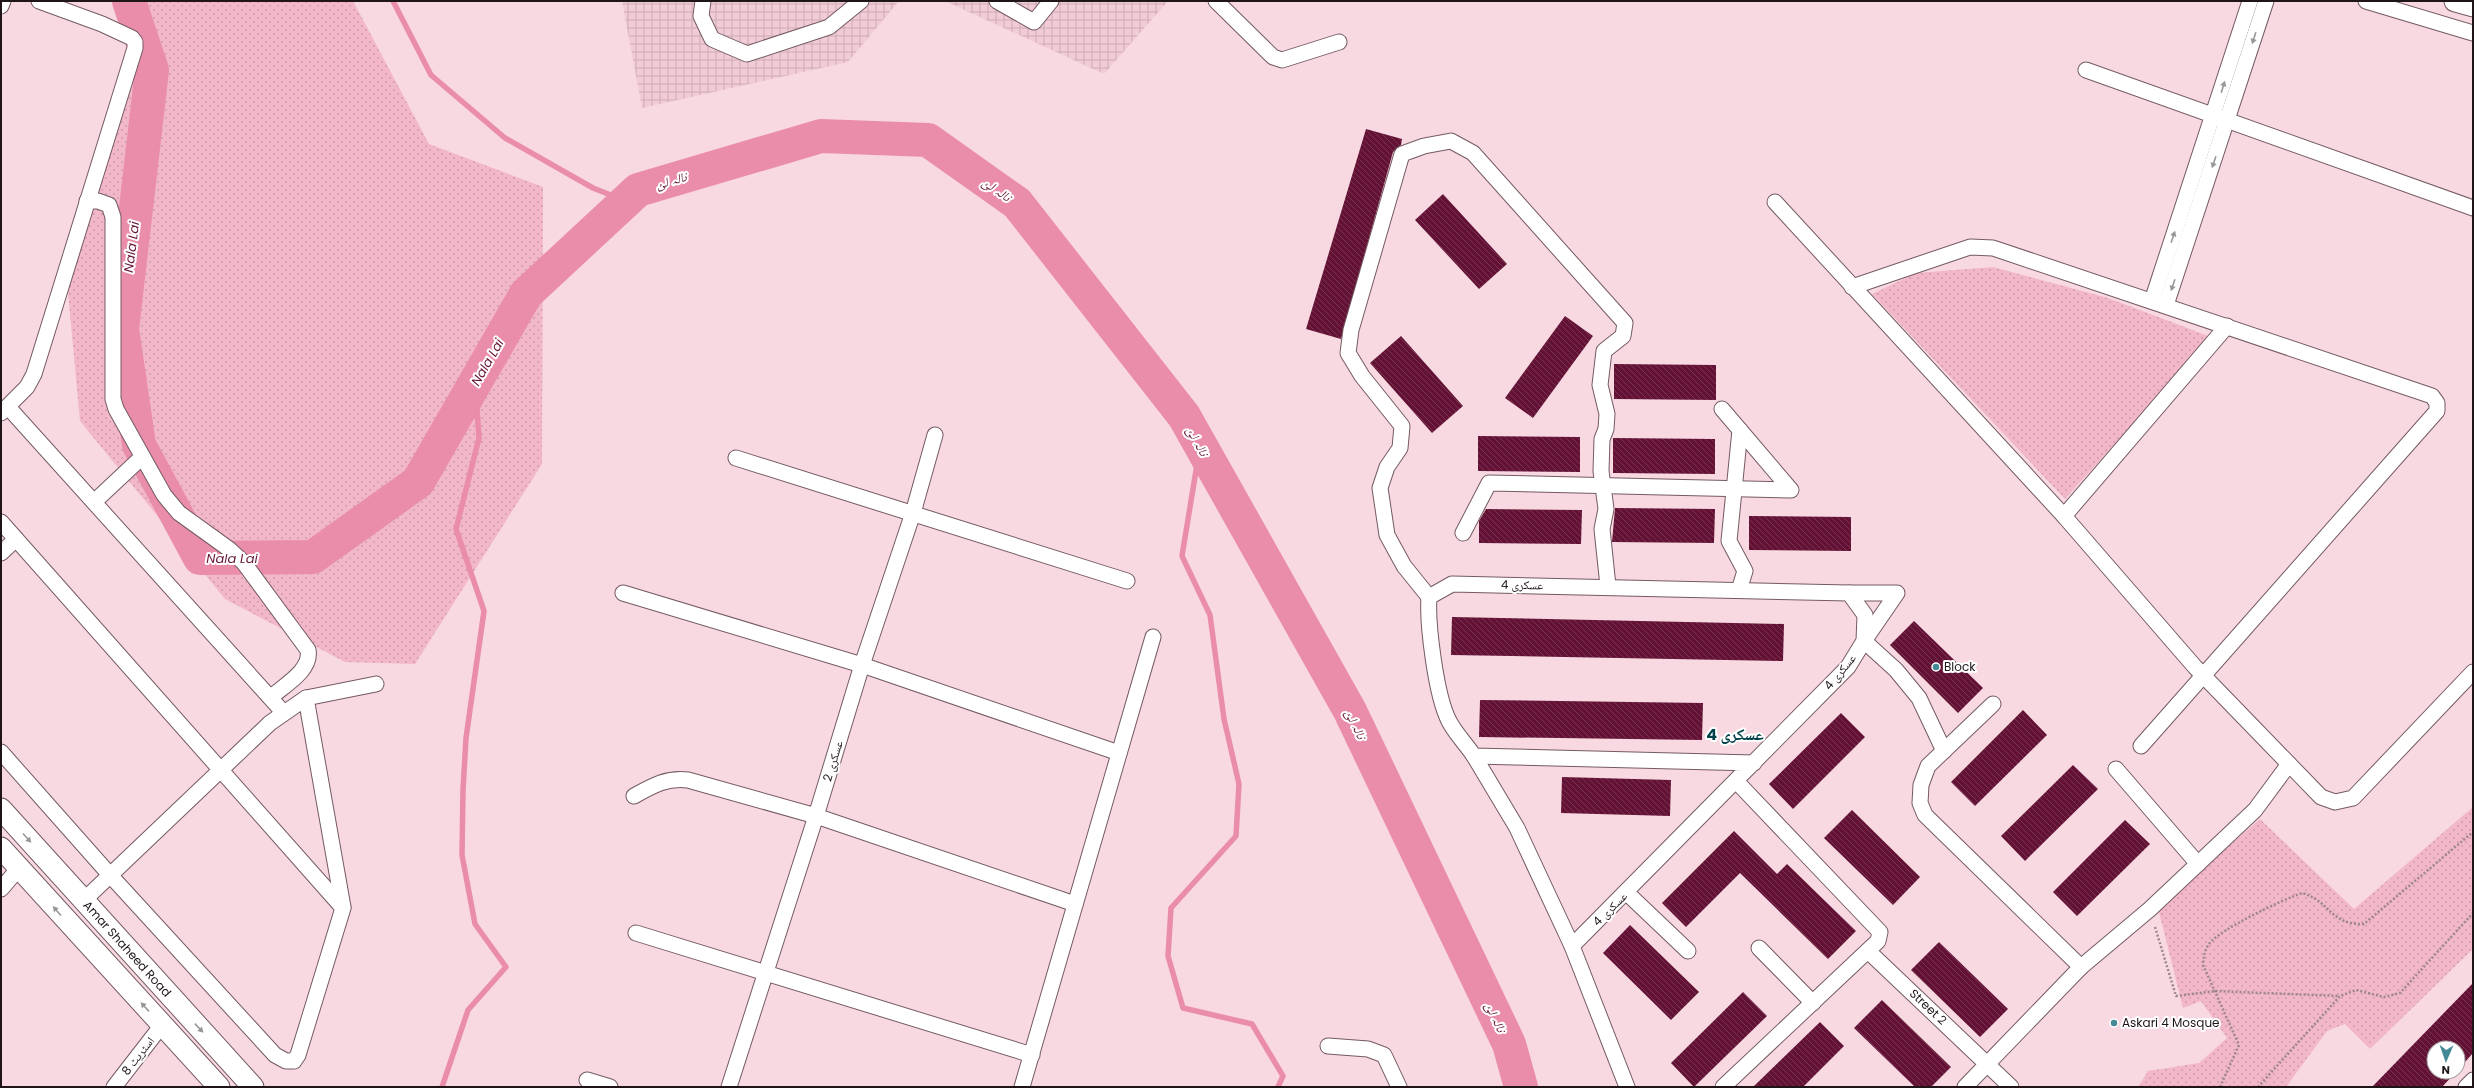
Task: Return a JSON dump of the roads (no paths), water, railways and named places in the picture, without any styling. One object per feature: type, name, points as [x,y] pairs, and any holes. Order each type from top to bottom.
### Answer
[{"type":"main road","points":[[2455,1],[2473,6]]},
{"type":"main road","name":"Amar Shaheed Road","points":[[1,809],[83,901],[254,1087]]},
{"type":"main road","name":"Amar Shaheed Road","points":[[1,848],[219,1087]]},
{"type":"main road","points":[[162,1025],[179,1006]]},
{"type":"street","points":[[1,6],[3,1]]},
{"type":"street","points":[[39,1],[102,24],[132,38],[135,42],[34,374],[27,387],[4,410],[94,502],[271,696],[283,712]]},
{"type":"street","points":[[704,1],[700,16],[712,38],[747,54],[829,27],[861,1]]},
{"type":"street","points":[[997,1],[1034,22],[1051,1]]},
{"type":"street","points":[[1216,1],[1273,57],[1282,60],[1338,42]]},
{"type":"street","points":[[2159,303],[2214,114],[2250,1]]},
{"type":"street","points":[[2159,303],[2228,122],[2266,1]]},
{"type":"street","points":[[2366,1],[2473,33]]},
{"type":"street","points":[[2086,70],[2214,114],[2228,122],[2473,208]]},
{"type":"street","points":[[1608,586],[1602,529],[1606,509],[1605,487],[1601,471],[1602,439],[1606,429],[1606,414],[1601,396],[1600,376],[1604,351],[1623,336],[1624,322],[1473,152],[1451,141],[1424,146],[1402,154],[1351,330],[1348,353],[1362,376],[1402,426],[1400,448],[1387,467],[1380,488],[1386,535],[1404,566],[1429,597],[1427,616],[1438,681],[1448,720],[1474,756],[1517,828],[1572,946],[1627,1087]]},
{"type":"street","points":[[87,201],[104,203],[112,211],[113,404],[164,495],[179,513],[229,549],[244,563],[308,650],[310,657],[304,669],[271,696]]},
{"type":"street","points":[[1775,202],[2064,516],[2204,675],[2320,796],[2335,802],[2353,798],[2473,672]]},
{"type":"street","points":[[1852,287],[1970,247],[1993,248],[2432,396],[2437,403],[2437,412],[2141,746]]},
{"type":"street","points":[[2064,516],[2227,326]]},
{"type":"street","points":[[1463,533],[1489,483],[1605,487],[1791,490],[1722,409]]},
{"type":"street","points":[[1739,590],[1745,571],[1729,541],[1740,430]]},
{"type":"street","name":"عسکری 2","points":[[728,1087],[816,816],[862,665],[913,513],[936,435]]},
{"type":"street","points":[[94,502],[142,457]]},
{"type":"street","points":[[736,458],[1127,581]]},
{"type":"street","points":[[1,522],[343,908]]},
{"type":"street","points":[[1,553],[16,539]]},
{"type":"street","name":"عسکری 4","points":[[1429,597],[1452,584],[1608,586],[1849,593],[1865,615],[1864,641],[1848,667],[1736,782],[1572,946]]},
{"type":"street","points":[[623,593],[862,665],[1119,753]]},
{"type":"street","points":[[1849,593],[1897,593],[1864,641],[1896,670],[1919,698],[1944,752]]},
{"type":"street","points":[[1022,1087],[1153,637]]},
{"type":"street","points":[[83,901],[220,769],[283,712],[306,698],[376,684]]},
{"type":"street","points":[[1,752],[110,875],[275,1055],[286,1061],[294,1060],[298,1055],[343,908],[306,698]]},
{"type":"street","points":[[1993,704],[1928,766],[1920,785],[1920,803],[1925,815],[2081,967]]},
{"type":"street","points":[[1474,756],[1754,763]]},
{"type":"street","points":[[1965,1087],[2081,967],[2150,909],[2254,810],[2289,764]]},
{"type":"street","points":[[2116,769],[2198,864]]},
{"type":"street","points":[[634,796],[654,785],[674,778],[816,816],[1075,904]]},
{"type":"street","points":[[1723,1087],[1868,951],[1878,941],[1880,932],[1736,782]]},
{"type":"street","points":[[1,889],[19,868]]},
{"type":"street","points":[[1627,892],[1688,952]]},
{"type":"street","points":[[636,933],[1032,1055]]},
{"type":"street","points":[[1758,948],[1813,1002]]},
{"type":"street","name":"Street 2","points":[[1868,951],[2011,1087]]},
{"type":"street","name":"اسٹریٹ 8","points":[[114,1087],[162,1025]]},
{"type":"street","points":[[1328,1046],[1368,1049],[1384,1055],[1399,1087]]},
{"type":"street","points":[[587,1080],[610,1087]]},
{"type":"street","points":[[2466,1087],[2473,1080]]},
{"type":"waterway","name":"نالہ لئ","points":[[129,1],[152,70],[122,329],[139,445],[200,558],[313,557],[418,482],[526,294],[638,190],[821,136],[928,140],[1017,203],[1184,416],[1350,711],[1509,1044],[1521,1087]]},
{"type":"waterway","points":[[393,1],[431,75],[505,138],[593,188],[626,201]]},
{"type":"waterway","name":"Nala Lai","points":[[442,1087],[468,1010],[506,967],[475,924],[462,855],[463,790],[466,738],[484,611],[456,529],[479,438],[475,382]]},
{"type":"waterway","points":[[1200,446],[1182,556],[1210,615],[1224,719],[1239,784],[1236,836],[1171,908],[1168,956],[1183,1008],[1252,1024],[1283,1076],[1278,1087]]},
{"type":"place","name":"Block","points":[[1936,667]]},
{"type":"place","name":"Askari 4 Mosque","points":[[2114,1023]]},
{"type":"district","name":"عسکری 4","points":[[1735,734]]}]
